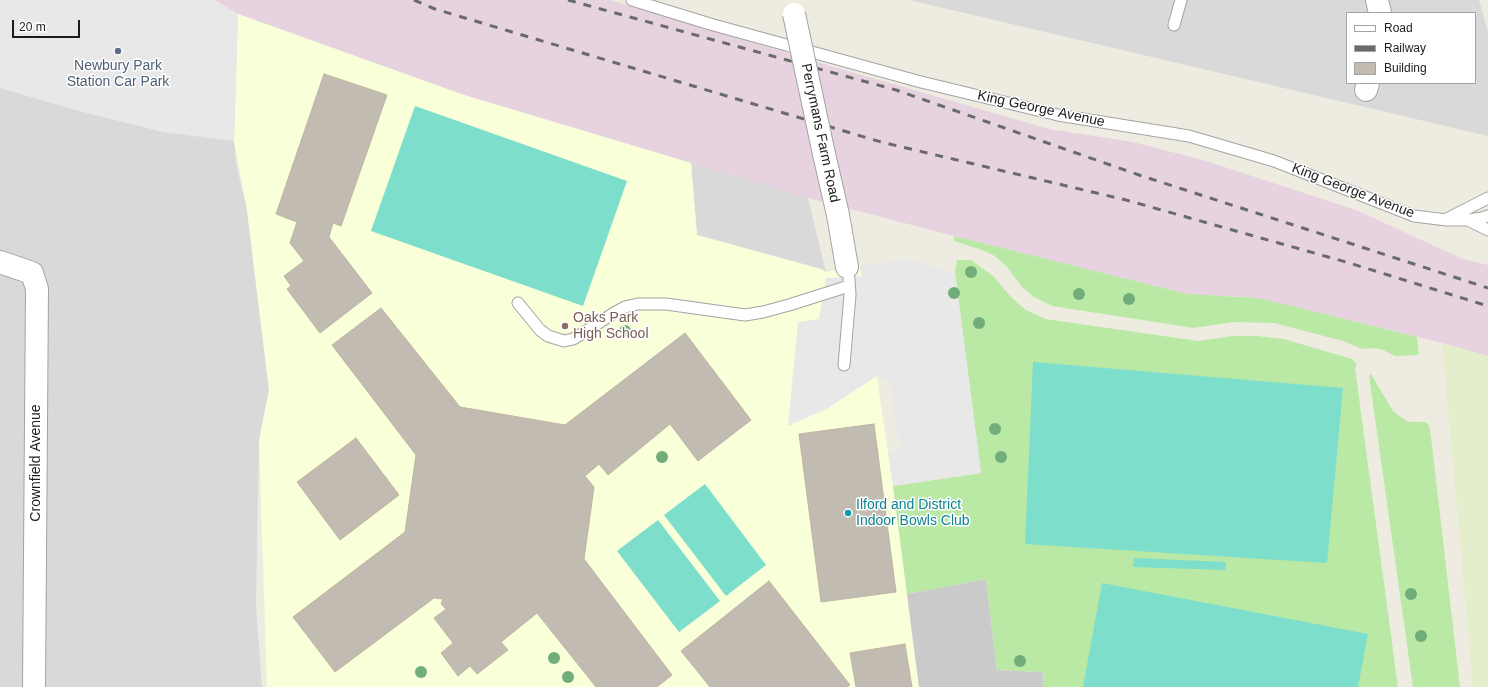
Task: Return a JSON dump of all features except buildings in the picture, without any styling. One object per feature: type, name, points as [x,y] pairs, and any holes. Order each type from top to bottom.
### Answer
[{"type":"street","points":[[1377,0],[1380,12]]},
{"type":"street","name":"Perrymans Farm Road","points":[[792,7],[838,214],[848,276]]},
{"type":"street","name":"Crownfield Avenue","points":[[0,262],[32,273],[37,289],[34,687]]},
{"type":"lane","name":"King George Avenue","points":[[632,0],[710,24],[921,82],[1058,115],[1189,136],[1274,161],[1414,216],[1447,220],[1468,220],[1488,216]]},
{"type":"lane","points":[[1174,25],[1181,0]]},
{"type":"lane","points":[[1447,220],[1488,198]]},
{"type":"lane","points":[[1468,220],[1488,230]]},
{"type":"lane","points":[[518,303],[540,330],[548,336],[564,340],[573,339],[625,307],[638,304],[666,304],[744,314],[763,312],[788,305],[848,276],[850,295],[844,365]]},
{"type":"shaded area","points":[[0,0],[610,0],[1049,129],[1133,142],[1203,160],[1356,210],[1463,259],[1488,265],[1488,356],[1321,313],[1242,297],[1187,294],[808,198],[464,95],[238,14],[234,141],[163,132],[75,110],[0,88]]},
{"type":"shaded area","name":"Newbury Park Station Car Park","points":[[0,0],[215,0],[238,14],[234,141],[163,132],[75,110],[0,88]]},
{"type":"shaded area","points":[[909,0],[1479,0],[1488,32],[1488,136]]},
{"type":"shaded area","name":"Oaks Park High School","points":[[238,14],[464,95],[691,163],[697,235],[821,269],[826,272],[860,265],[893,486],[919,687],[267,687],[259,441],[269,390],[247,210],[234,141]]},
{"type":"shaded area","points":[[0,86],[163,132],[234,141],[236,163],[247,210],[269,390],[259,441],[256,605],[262,687],[0,687]]},
{"type":"shaded area","points":[[415,106],[627,181],[583,306],[371,231]]},
{"type":"shaded area","points":[[691,163],[808,198],[826,272],[821,269],[697,235]]},
{"type":"shaded area","points":[[903,258],[955,273],[981,473],[893,486],[888,452],[900,449],[889,381],[877,376],[828,408],[788,426],[798,322],[819,319],[826,278],[862,276],[860,265],[896,262]]},
{"type":"shaded area","points":[[1442,343],[1488,356],[1488,687],[1473,687]]},
{"type":"shaded area","points":[[1033,362],[1343,388],[1327,563],[1025,544]]},
{"type":"shaded area","points":[[705,484],[766,565],[726,596],[664,515]]},
{"type":"shaded area","points":[[658,520],[720,601],[679,632],[617,551]]},
{"type":"shaded area","points":[[1134,558],[1226,562],[1225,570],[1133,567]]},
{"type":"shaded area","points":[[986,579],[997,670],[1043,672],[1044,687],[919,687],[907,594]]},
{"type":"shaded area","points":[[1102,583],[1368,634],[1358,687],[1083,687]]},
{"type":"green space","points":[[954,236],[1187,294],[1257,298],[1417,337],[1419,355],[1395,356],[1381,349],[1362,349],[1343,341],[1274,323],[1233,322],[1194,328],[1052,306],[1034,297],[1022,287],[1007,267],[995,256],[954,241]]},
{"type":"green space","points":[[957,260],[971,260],[993,276],[1011,297],[1026,310],[1045,319],[1198,341],[1233,336],[1257,336],[1284,339],[1352,359],[1357,364],[1355,368],[1398,687],[1044,687],[1043,672],[997,670],[986,579],[907,594],[893,486],[981,473],[955,273]]},
{"type":"green space","points":[[1371,374],[1393,411],[1405,420],[1411,422],[1425,422],[1430,428],[1460,687],[1413,687],[1369,376]]},
{"type":"railway","points":[[414,0],[435,9],[881,142],[1126,200],[1346,262],[1488,306]]},
{"type":"railway","points":[[568,0],[896,90],[1139,175],[1488,288]]},
{"type":"place","name":"Newbury Park Station Car Park","points":[[118,51]]},
{"type":"place","name":"Oaks Park High School","points":[[565,326]]},
{"type":"place","name":"Ilford and District Indoor Bowls Club","points":[[848,513]]}]
